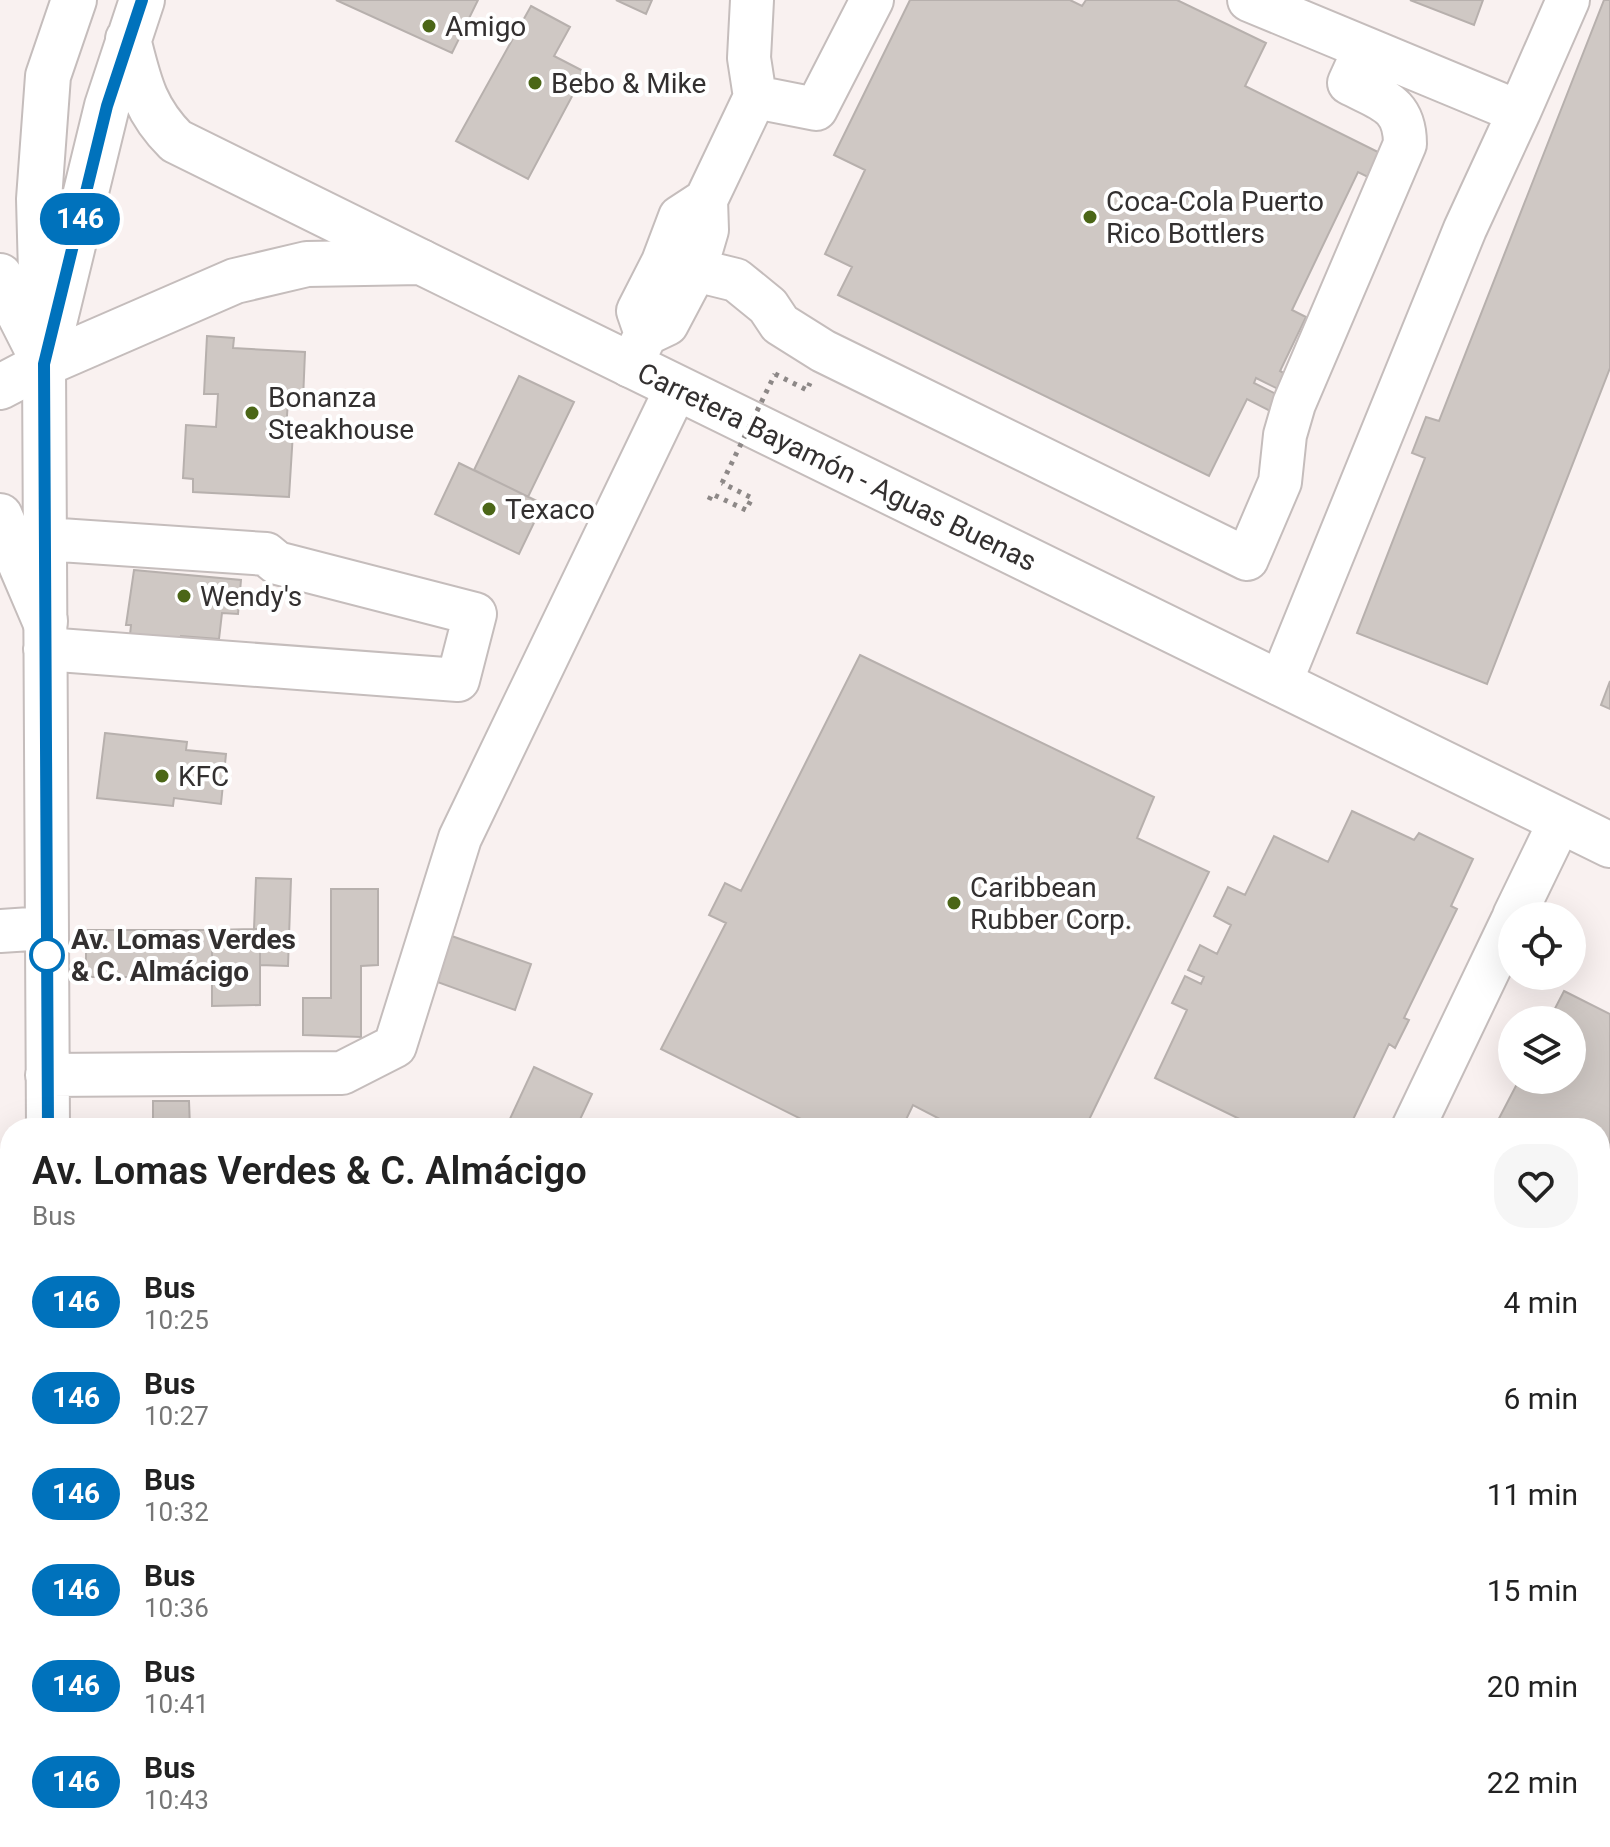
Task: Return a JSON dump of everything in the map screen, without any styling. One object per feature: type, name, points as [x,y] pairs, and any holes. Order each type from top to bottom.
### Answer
[{"type":"main road","points":[[44,364],[39,199],[48,76],[74,0]]},
{"type":"main road","points":[[44,364],[107,106],[135,20]]},
{"type":"main road","points":[[135,20],[141,89],[154,119],[176,141],[421,262]]},
{"type":"main road","name":"Carretera Bayamón - Aguas Buenas","points":[[0,387],[44,364],[235,281],[307,264],[421,262],[638,350],[676,389],[1610,845]]},
{"type":"main road","points":[[0,276],[44,364]]},
{"type":"main road","points":[[0,516],[11,536],[45,635]]},
{"type":"street","points":[[638,350],[667,324],[679,267],[680,217],[706,200],[755,97],[749,58],[752,0]]},
{"type":"street","points":[[755,97],[816,109],[872,0]]},
{"type":"street","points":[[1249,0],[1519,112]]},
{"type":"street","points":[[1280,684],[1465,229],[1568,0]]},
{"type":"street","points":[[679,267],[736,280],[768,306],[780,324],[823,351],[1247,559],[1280,482],[1285,435],[1294,404],[1405,144],[1405,124],[1395,108],[1349,83],[1364,50]]},
{"type":"street","points":[[44,364],[48,1118]]},
{"type":"street","points":[[47,1075],[342,1073],[395,1046],[460,838],[676,389]]},
{"type":"street","points":[[45,539],[266,554],[277,563],[475,614],[458,680],[45,635]]},
{"type":"street","points":[[143,546],[193,564],[247,569],[277,563]]},
{"type":"street","points":[[1521,902],[1560,821]]},
{"type":"street","points":[[0,931],[46,928]]},
{"type":"street","points":[[1418,1118],[1498,950]]},
{"type":"path","points":[[709,500],[712,494],[746,510],[752,498],[722,483],[775,374]]},
{"type":"building","name":"Amigo","points":[[336,0],[478,0],[452,53]]},
{"type":"building","points":[[616,0],[652,0],[646,14]]},
{"type":"building","name":"Coca-Cola Puerto Rico Bottlers","points":[[910,0],[1070,0],[1082,6],[1086,0],[1177,0],[1266,43],[1245,86],[1384,155],[1372,179],[1358,172],[1292,310],[1306,317],[1280,371],[1291,377],[1284,392],[1256,378],[1254,383],[1282,397],[1274,413],[1247,399],[1209,476],[838,295],[852,267],[825,254],[865,170],[834,155]]},
{"type":"building","points":[[1410,0],[1483,0],[1474,25]]},
{"type":"building","points":[[1604,0],[1610,0],[1610,368],[1487,684],[1357,633],[1425,458],[1412,453],[1426,417],[1439,421]]},
{"type":"building","name":"Bebo & Mike","points":[[531,6],[570,27],[554,56],[585,72],[528,179],[456,141]]},
{"type":"building","name":"Bonanza Steakhouse","points":[[207,336],[234,338],[233,348],[305,352],[303,400],[288,400],[286,431],[293,432],[289,497],[193,492],[193,479],[183,478],[186,425],[216,427],[218,394],[204,394]]},
{"type":"building","points":[[519,376],[574,402],[528,497],[474,470]]},
{"type":"building","name":"Texaco","points":[[459,463],[543,504],[519,554],[435,514]]},
{"type":"building","name":"Wendy's","points":[[134,570],[241,580],[238,614],[222,613],[219,639],[181,636],[180,645],[130,635],[131,625],[126,625]]},
{"type":"building","name":"Caribbean Rubber Corp.","points":[[860,655],[1154,797],[1137,838],[1209,872],[1090,1118],[938,1118],[913,1105],[907,1118],[799,1118],[661,1049],[726,923],[709,915],[725,883],[741,891]]},
{"type":"building","points":[[1610,681],[1610,709],[1601,705]]},
{"type":"building","name":"KFC","points":[[105,733],[187,742],[186,750],[226,754],[221,804],[174,798],[173,806],[97,798]]},
{"type":"building","points":[[1352,811],[1414,840],[1419,833],[1473,859],[1451,906],[1457,909],[1404,1018],[1409,1020],[1395,1048],[1389,1044],[1354,1118],[1237,1118],[1155,1078],[1187,1010],[1172,1003],[1185,976],[1201,984],[1204,977],[1188,970],[1200,945],[1217,954],[1231,925],[1214,916],[1228,887],[1245,895],[1274,836],[1328,862]]},
{"type":"building","points":[[256,878],[291,879],[288,966],[260,965],[260,929],[254,929]]},
{"type":"building","points":[[331,889],[378,889],[378,965],[361,966],[361,1037],[303,1035],[303,998],[331,998]]},
{"type":"building","points":[[260,929],[260,1005],[212,1006],[212,930]]},
{"type":"building","points":[[86,930],[212,930],[212,977],[86,977]]},
{"type":"building","points":[[446,934],[531,964],[515,1010],[429,979]]},
{"type":"building","points":[[1564,991],[1610,1014],[1610,1118],[1499,1118],[1512,1094],[1586,1094],[1586,1006],[1556,1006]]},
{"type":"building","points":[[534,1067],[592,1094],[581,1118],[510,1118]]},
{"type":"building","points":[[153,1101],[189,1101],[190,1118],[153,1118]]},
{"type":"bus line","name":"146","points":[[48,1118],[44,364],[107,106],[142,0]]},
{"type":"place","name":"Amigo","points":[[429,26]]},
{"type":"place","name":"Bebo & Mike","points":[[535,83]]},
{"type":"place","name":"Coca-Cola Puerto Rico Bottlers","points":[[1090,217]]},
{"type":"place","name":"Bonanza Steakhouse","points":[[252,413]]},
{"type":"place","name":"Texaco","points":[[489,509]]},
{"type":"place","name":"Wendy's","points":[[184,596]]},
{"type":"place","name":"KFC","points":[[162,776]]},
{"type":"place","name":"Caribbean Rubber Corp.","points":[[954,903]]},
{"type":"place","name":"Av. Lomas Verdes & C. Almácigo","points":[[47,955]]}]
